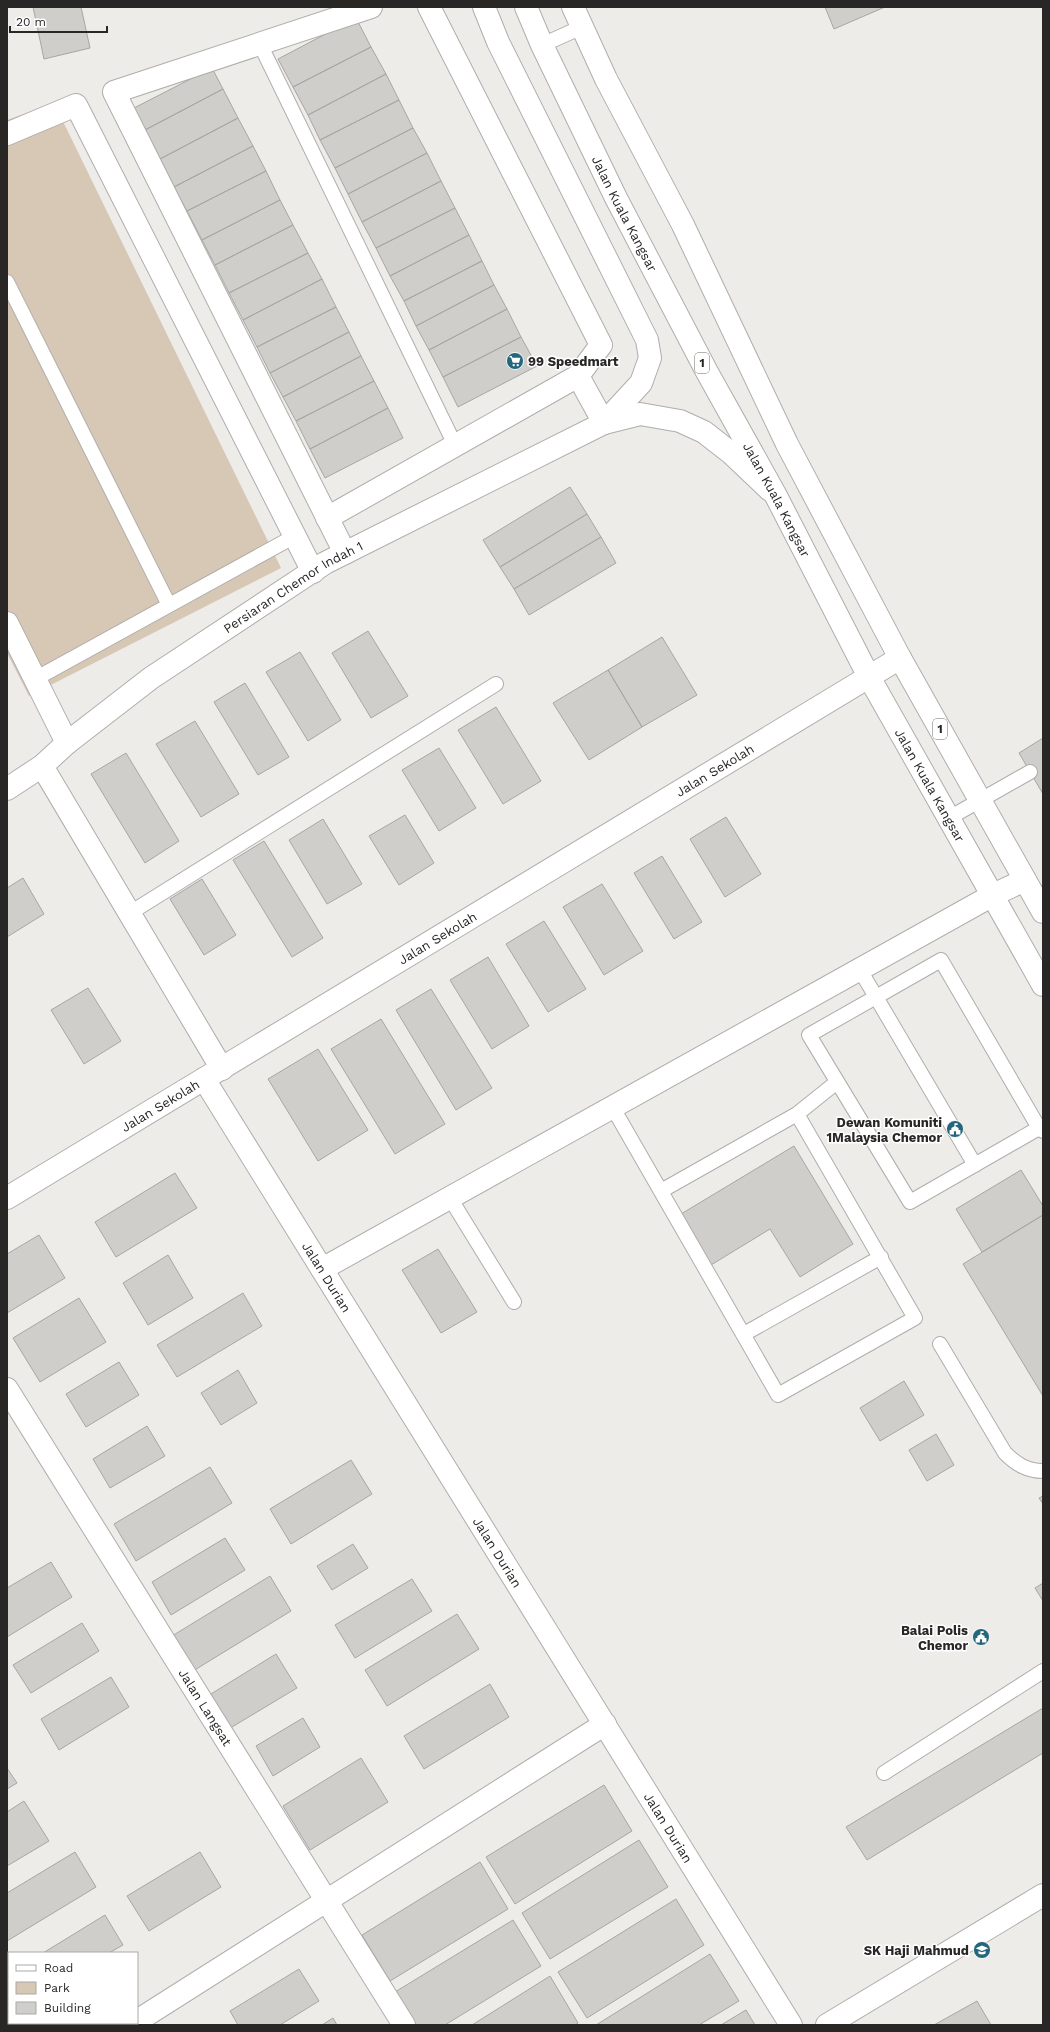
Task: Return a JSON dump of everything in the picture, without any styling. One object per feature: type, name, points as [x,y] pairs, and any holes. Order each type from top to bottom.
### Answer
[{"type":"main road","points":[[344,553],[114,92],[371,7]]},
{"type":"main road","points":[[327,518],[578,376],[601,345],[429,7]]},
{"type":"main road","points":[[484,7],[498,42],[647,340],[650,358],[641,383],[604,423]]},
{"type":"main road","name":"Jalan Kuala Kangsar","points":[[526,7],[542,45],[619,205],[707,372],[775,494],[869,677],[993,895],[1040,973]]},
{"type":"main road","name":"1","points":[[572,7],[606,79],[683,225],[787,444],[900,658],[1043,912]]},
{"type":"main road","points":[[7,134],[76,105],[312,572]]},
{"type":"main road","points":[[578,376],[604,423]]},
{"type":"main road","points":[[604,423],[640,414],[680,421],[704,432],[731,453],[775,494]]},
{"type":"main road","name":"Persiaran Chemor Indah 1","points":[[7,789],[42,766],[67,743],[152,678],[312,572],[344,553],[604,423]]},
{"type":"main road","points":[[7,623],[67,743]]},
{"type":"main road","name":"Jalan Sekolah","points":[[7,1198],[900,658]]},
{"type":"main road","points":[[42,766],[222,1069]]},
{"type":"main road","points":[[322,1269],[614,1108],[993,895],[1025,880]]},
{"type":"main road","name":"Jalan Durian","points":[[204,1079],[791,2025]]},
{"type":"main road","name":"Jalan Langsat","points":[[7,1389],[404,2025]]},
{"type":"main road","points":[[138,2020],[605,1724]]},
{"type":"main road","points":[[828,2025],[1043,1895]]},
{"type":"lane","points":[[542,45],[582,27]]},
{"type":"lane","points":[[260,44],[455,445]]},
{"type":"lane","points":[[7,282],[169,605]]},
{"type":"lane","points":[[35,679],[295,536]]},
{"type":"lane","points":[[130,913],[496,684]]},
{"type":"lane","points":[[949,818],[1030,772]]},
{"type":"lane","points":[[941,960],[1041,1129],[910,1202],[837,1082],[809,1035],[941,960]]},
{"type":"lane","points":[[860,970],[975,1165]]},
{"type":"lane","points":[[661,1191],[797,1114],[837,1082]]},
{"type":"lane","points":[[614,1108],[778,1395],[915,1318],[797,1114]]},
{"type":"lane","points":[[450,1198],[514,1302]]},
{"type":"lane","points":[[744,1334],[881,1257]]},
{"type":"lane","points":[[940,1344],[1005,1453],[1016,1464],[1034,1471],[1043,1471]]},
{"type":"lane","points":[[884,1773],[1043,1671]]},
{"type":"green space","points":[[54,103],[281,568],[29,696],[7,653],[7,120]]},
{"type":"building","points":[[33,7],[81,7],[90,48],[44,59]]},
{"type":"building","points":[[825,7],[885,7],[834,29]]},
{"type":"building","points":[[356,18],[371,47],[293,87],[278,59]]},
{"type":"building","points":[[371,47],[386,74],[308,115],[293,87]]},
{"type":"building","points":[[212,68],[223,89],[145,130],[134,108]]},
{"type":"building","points":[[386,74],[399,100],[320,140],[308,115]]},
{"type":"building","points":[[223,89],[238,118],[160,159],[145,130]]},
{"type":"building","points":[[399,100],[413,128],[335,168],[320,140]]},
{"type":"building","points":[[238,118],[253,146],[174,187],[160,159]]},
{"type":"building","points":[[413,128],[427,153],[348,194],[335,168]]},
{"type":"building","points":[[253,146],[266,171],[187,211],[174,187]]},
{"type":"building","points":[[427,153],[441,181],[362,222],[348,194]]},
{"type":"building","points":[[266,171],[280,200],[202,240],[187,211]]},
{"type":"building","points":[[441,181],[455,208],[376,248],[362,222]]},
{"type":"building","points":[[280,200],[293,225],[215,265],[202,240]]},
{"type":"building","points":[[455,208],[469,235],[390,276],[376,248]]},
{"type":"building","points":[[293,225],[308,253],[229,293],[215,265]]},
{"type":"building","points":[[469,235],[482,261],[404,301],[390,276]]},
{"type":"building","points":[[308,253],[322,279],[243,320],[229,293]]},
{"type":"building","points":[[482,261],[494,285],[416,326],[404,301]]},
{"type":"building","points":[[322,279],[336,307],[257,347],[243,320]]},
{"type":"building","points":[[494,285],[507,309],[429,350],[416,326]]},
{"type":"building","points":[[336,307],[349,332],[270,373],[257,347]]},
{"type":"building","points":[[507,309],[521,337],[443,377],[429,350]]},
{"type":"building","points":[[349,332],[361,356],[283,397],[270,373]]},
{"type":"building","points":[[521,337],[537,366],[458,407],[443,377]]},
{"type":"building","points":[[361,356],[374,381],[296,421],[283,397]]},
{"type":"building","points":[[374,381],[388,408],[310,449],[296,421]]},
{"type":"building","points":[[388,408],[403,438],[325,478],[310,449]]},
{"type":"building","points":[[570,487],[587,514],[500,567],[483,540]]},
{"type":"building","points":[[587,514],[601,537],[514,589],[500,567]]},
{"type":"building","points":[[601,537],[616,563],[529,615],[514,589]]},
{"type":"building","points":[[368,631],[408,696],[371,718],[332,653]]},
{"type":"building","points":[[662,637],[697,695],[642,727],[608,670]]},
{"type":"building","points":[[300,652],[341,720],[308,741],[266,672]]},
{"type":"building","points":[[608,670],[642,727],[589,760],[553,703]]},
{"type":"building","points":[[245,683],[289,757],[258,775],[214,702]]},
{"type":"building","points":[[496,707],[541,781],[503,804],[458,730]]},
{"type":"building","points":[[195,721],[239,794],[201,817],[156,744]]},
{"type":"building","points":[[1043,738],[1043,794],[1019,753]]},
{"type":"building","points":[[439,748],[476,808],[439,831],[402,770]]},
{"type":"building","points":[[126,753],[179,841],[145,863],[91,774]]},
{"type":"building","points":[[405,815],[434,863],[399,885],[369,836]]},
{"type":"building","points":[[726,817],[761,874],[725,897],[690,839]]},
{"type":"building","points":[[323,819],[362,884],[327,904],[289,840]]},
{"type":"building","points":[[264,841],[323,938],[292,957],[233,860]]},
{"type":"building","points":[[662,856],[702,922],[674,939],[634,873]]},
{"type":"building","points":[[23,878],[44,914],[7,937],[7,888]]},
{"type":"building","points":[[202,879],[236,935],[204,955],[170,899]]},
{"type":"building","points":[[602,884],[643,951],[604,975],[563,907]]},
{"type":"building","points":[[544,921],[586,989],[548,1012],[506,944]]},
{"type":"building","points":[[488,957],[529,1026],[492,1049],[450,980]]},
{"type":"building","points":[[88,988],[121,1041],[84,1064],[51,1010]]},
{"type":"building","points":[[431,989],[492,1088],[456,1110],[396,1010]]},
{"type":"building","points":[[381,1019],[445,1124],[395,1154],[331,1049]]},
{"type":"building","points":[[318,1049],[368,1130],[318,1161],[268,1079]]},
{"type":"building","points":[[794,1146],[853,1244],[800,1277],[770,1229],[711,1265],[681,1214]]},
{"type":"building","points":[[1021,1170],[1043,1206],[1043,1215],[982,1252],[956,1209]]},
{"type":"building","points":[[175,1173],[197,1208],[116,1257],[95,1222]]},
{"type":"building","points":[[1043,1215],[1043,1396],[963,1264]]},
{"type":"building","points":[[39,1235],[65,1278],[7,1313],[7,1254]]},
{"type":"building","points":[[438,1249],[477,1312],[441,1333],[402,1270]]},
{"type":"building","points":[[168,1255],[193,1298],[148,1325],[123,1283]]},
{"type":"building","points":[[243,1293],[262,1326],[177,1377],[157,1345]]},
{"type":"building","points":[[79,1298],[106,1342],[40,1382],[13,1338]]},
{"type":"building","points":[[119,1362],[139,1395],[86,1427],[66,1394]]},
{"type":"building","points":[[238,1370],[257,1403],[221,1425],[201,1393]]},
{"type":"building","points":[[904,1381],[924,1415],[880,1441],[860,1408]]},
{"type":"building","points":[[147,1426],[165,1456],[110,1488],[93,1459]]},
{"type":"building","points":[[936,1434],[954,1465],[927,1481],[909,1450]]},
{"type":"building","points":[[351,1460],[372,1494],[291,1544],[270,1509]]},
{"type":"building","points":[[210,1467],[232,1503],[136,1561],[114,1524]]},
{"type":"building","points":[[1043,1496],[1043,1504],[1039,1498]]},
{"type":"building","points":[[225,1538],[245,1570],[171,1615],[152,1582]]},
{"type":"building","points":[[353,1544],[368,1568],[332,1590],[317,1566]]},
{"type":"building","points":[[51,1562],[72,1597],[7,1637],[7,1588]]},
{"type":"building","points":[[270,1576],[291,1611],[193,1671],[172,1636]]},
{"type":"building","points":[[412,1579],[432,1611],[355,1658],[335,1625]]},
{"type":"building","points":[[1043,1583],[1043,1601],[1035,1588]]},
{"type":"building","points":[[457,1614],[479,1649],[387,1706],[365,1670]]},
{"type":"building","points":[[82,1623],[99,1651],[31,1693],[13,1665]]},
{"type":"building","points":[[276,1654],[297,1688],[227,1730],[206,1697]]},
{"type":"building","points":[[111,1677],[129,1707],[59,1750],[41,1719]]},
{"type":"building","points":[[490,1684],[509,1717],[424,1769],[404,1736]]},
{"type":"building","points":[[1043,1708],[1043,1753],[867,1860],[846,1827]]},
{"type":"building","points":[[303,1718],[320,1747],[273,1776],[256,1746]]},
{"type":"building","points":[[361,1758],[388,1802],[310,1850],[283,1806]]},
{"type":"building","points":[[7,1768],[17,1783],[7,1789]]},
{"type":"building","points":[[604,1785],[632,1831],[515,1904],[486,1857]]},
{"type":"building","points":[[24,1801],[49,1841],[7,1866],[7,1812]]},
{"type":"building","points":[[639,1840],[668,1887],[550,1959],[522,1913]]},
{"type":"building","points":[[75,1852],[96,1887],[7,1941],[7,1893]]},
{"type":"building","points":[[200,1852],[221,1887],[149,1931],[127,1896]]},
{"type":"building","points":[[480,1862],[508,1909],[390,1981],[362,1935]]},
{"type":"building","points":[[676,1899],[704,1945],[587,2018],[558,1972]]},
{"type":"building","points":[[105,1915],[123,1945],[111,1952],[45,1952]]},
{"type":"building","points":[[513,1920],[541,1966],[445,2025],[415,2025],[395,1992]]},
{"type":"building","points":[[710,1954],[739,2001],[699,2025],[596,2025]]},
{"type":"building","points":[[299,1969],[319,2001],[280,2025],[238,2025],[230,2011]]},
{"type":"building","points":[[550,1976],[578,2023],[575,2025],[472,2025]]},
{"type":"building","points":[[977,2001],[991,2025],[934,2025]]},
{"type":"building","points":[[746,2010],[755,2025],[721,2025]]},
{"type":"building","points":[[333,2018],[337,2025],[322,2025]]},
{"type":"place","name":"99 Speedmart","points":[[515,361]]},
{"type":"place","name":"Dewan Komuniti 1Malaysia Chemor","points":[[955,1129]]},
{"type":"place","name":"Balai Polis Chemor","points":[[981,1637]]},
{"type":"place","name":"SK Haji Mahmud","points":[[982,1950]]}]
